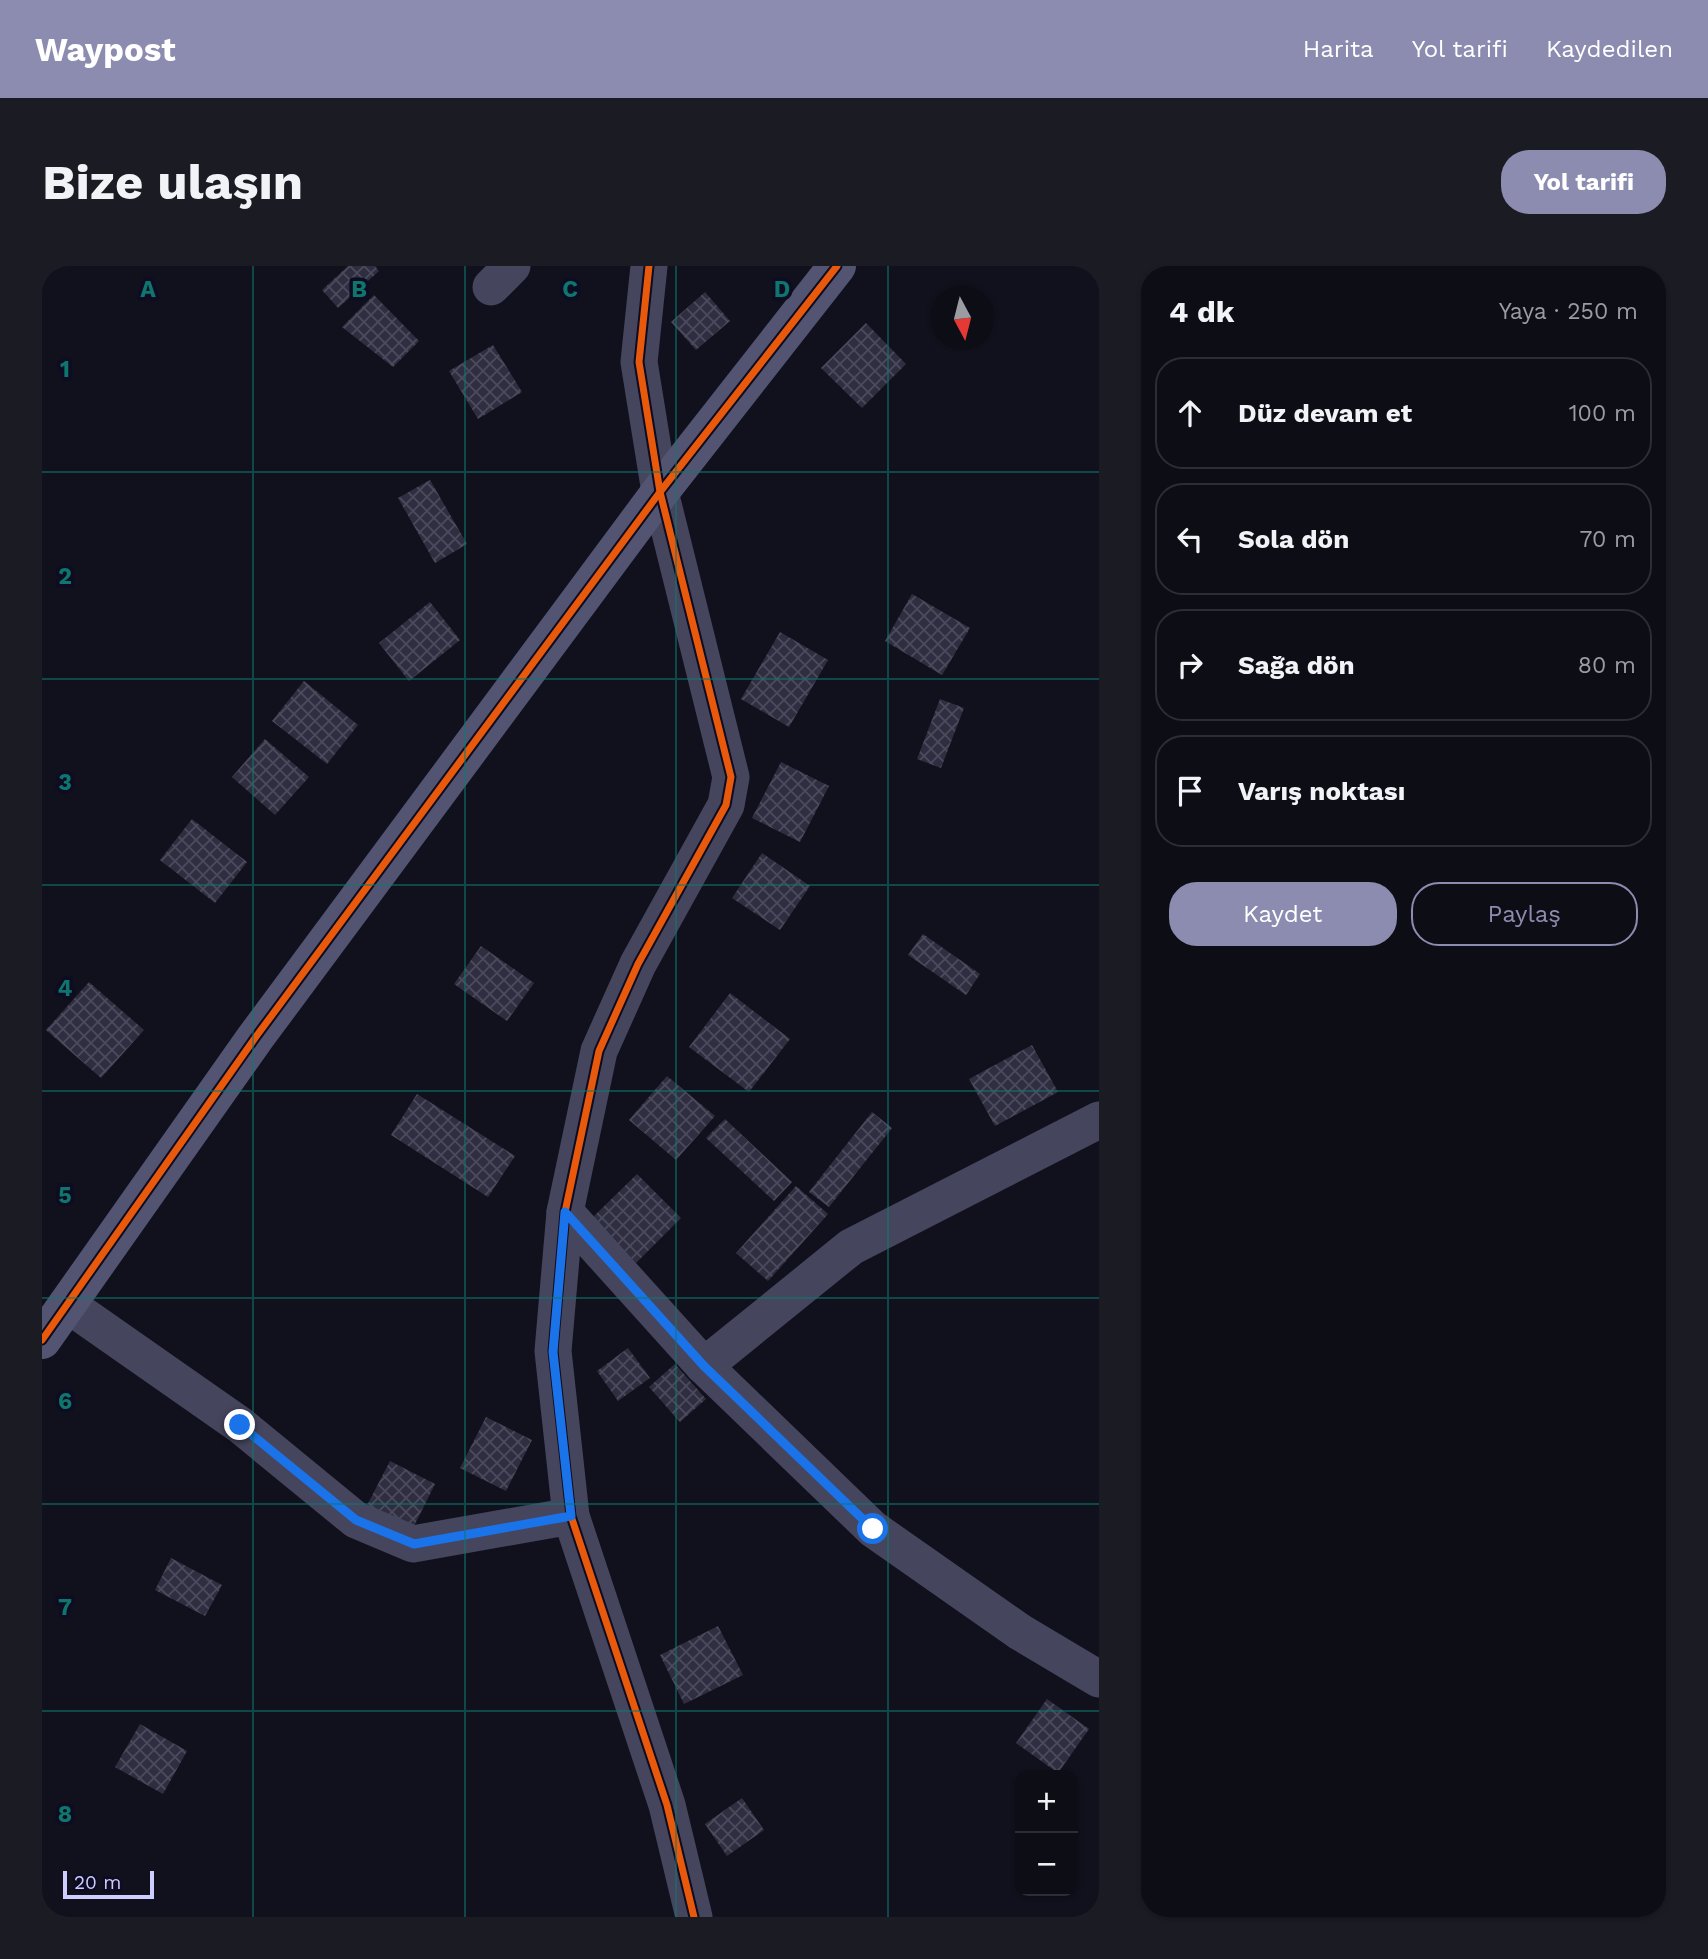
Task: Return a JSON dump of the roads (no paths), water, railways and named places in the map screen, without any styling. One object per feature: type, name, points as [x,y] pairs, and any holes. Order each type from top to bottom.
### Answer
[{"type":"street","points":[[649,266],[639,362],[660,492],[731,777],[726,805],[638,964],[599,1051],[565,1212],[553,1352],[571,1516],[667,1805],[694,1917]]},
{"type":"street","points":[[42,1340],[255,1038],[660,492],[837,266]]},
{"type":"street","points":[[704,1366],[851,1247],[1099,1120]]},
{"type":"street","points":[[565,1212],[704,1366],[873,1529],[1020,1632],[1099,1679]]},
{"type":"street","points":[[67,1304],[240,1425],[356,1520],[414,1544],[571,1516]]}]
